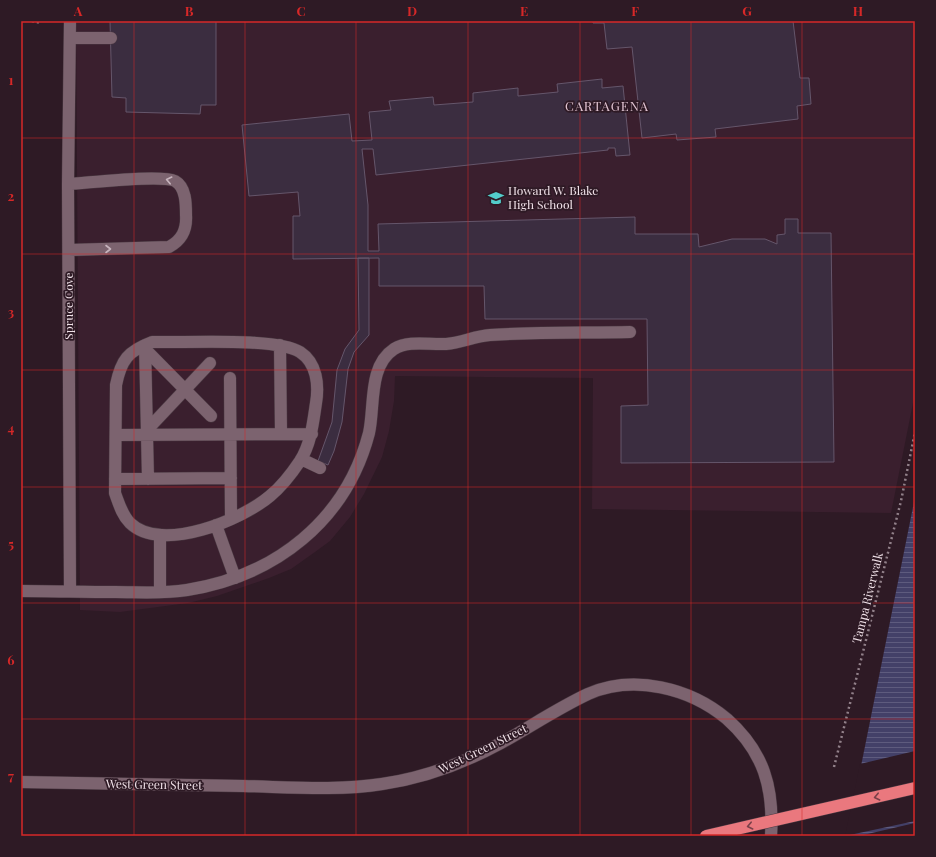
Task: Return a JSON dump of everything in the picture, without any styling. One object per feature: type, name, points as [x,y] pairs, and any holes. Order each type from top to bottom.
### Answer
[{"type":"highway","points":[[706,836],[915,788]]},
{"type":"street","name":"Spruce Cove","points":[[70,21],[68,184],[70,592]]},
{"type":"street","points":[[70,38],[111,38]]},
{"type":"street","points":[[68,184],[161,179],[175,181],[182,187],[186,200],[184,232],[178,242],[169,247],[69,250]]},
{"type":"street","points":[[21,591],[160,592],[210,586],[235,578],[270,563],[294,547],[319,525],[332,510],[346,488],[366,442],[372,418],[377,373],[383,359],[395,349],[412,344],[448,344],[488,335],[630,332]]},
{"type":"street","points":[[160,342],[280,345],[300,352],[311,364],[317,375],[317,398],[312,434],[301,459],[270,496],[245,512],[216,525],[195,532],[160,535],[144,531],[131,524],[121,510],[116,494],[116,385],[119,370],[126,357],[138,347],[145,347],[160,342]]},
{"type":"street","points":[[280,345],[281,434]]},
{"type":"street","points":[[145,347],[212,416]]},
{"type":"street","points":[[145,347],[148,479]]},
{"type":"street","points":[[147,432],[210,363]]},
{"type":"street","points":[[230,378],[231,519]]},
{"type":"street","points":[[116,434],[147,432],[312,434]]},
{"type":"street","points":[[301,459],[320,468]]},
{"type":"street","points":[[116,479],[231,478]]},
{"type":"street","points":[[216,525],[235,578]]},
{"type":"street","points":[[160,535],[160,592]]},
{"type":"street","name":"West Green Street","points":[[21,782],[331,787],[386,784],[419,777],[470,758],[500,744],[590,694],[625,686],[643,686],[678,692],[694,698],[722,715],[749,742],[760,760],[768,781],[772,809],[771,836]]},
{"type":"path","points":[[32,21],[41,23]]},
{"type":"path","name":"Tampa Riverwalk","points":[[834,767],[901,501],[915,432]]},
{"type":"shaded area","name":"Howard W. Blake High School","points":[[76,21],[915,21],[915,393],[891,513],[592,509],[593,378],[395,376],[394,401],[389,431],[382,457],[364,494],[350,517],[330,541],[291,569],[217,596],[188,603],[120,612],[80,610]]},
{"type":"shaded area","points":[[915,497],[915,836],[847,836]]},
{"type":"pier","points":[[915,751],[915,821],[845,836],[860,764]]},
{"type":"pier","points":[[915,823],[915,836],[859,836]]},
{"type":"building","points":[[110,21],[216,21],[216,105],[201,105],[200,114],[126,112],[126,98],[112,97]]},
{"type":"building","points":[[593,21],[793,21],[800,78],[809,78],[811,104],[797,106],[798,119],[715,129],[716,137],[677,140],[676,134],[642,138],[632,47],[607,49],[604,23],[593,23]]},
{"type":"building","points":[[602,79],[602,88],[623,86],[630,155],[616,156],[615,148],[608,148],[608,150],[376,175],[373,149],[362,149],[368,205],[368,251],[379,251],[378,224],[635,217],[635,234],[698,234],[699,247],[732,239],[765,239],[777,244],[777,235],[785,234],[785,219],[798,219],[798,233],[831,233],[834,462],[621,463],[621,406],[648,405],[647,319],[485,319],[484,286],[379,286],[379,258],[293,259],[293,216],[300,216],[298,192],[249,196],[242,125],[349,114],[352,141],[372,140],[369,112],[391,110],[389,101],[433,97],[434,105],[473,102],[473,93],[518,88],[518,96],[558,92],[557,84]]},
{"type":"building","points":[[358,258],[369,258],[369,335],[354,352],[348,369],[342,422],[334,451],[328,465],[318,461],[332,422],[337,370],[345,349],[359,330]]},
{"type":"place","name":"Howard W. Blake High School","points":[[496,198]]},
{"type":"district","name":"CARTAGENA","points":[[607,106]]}]
